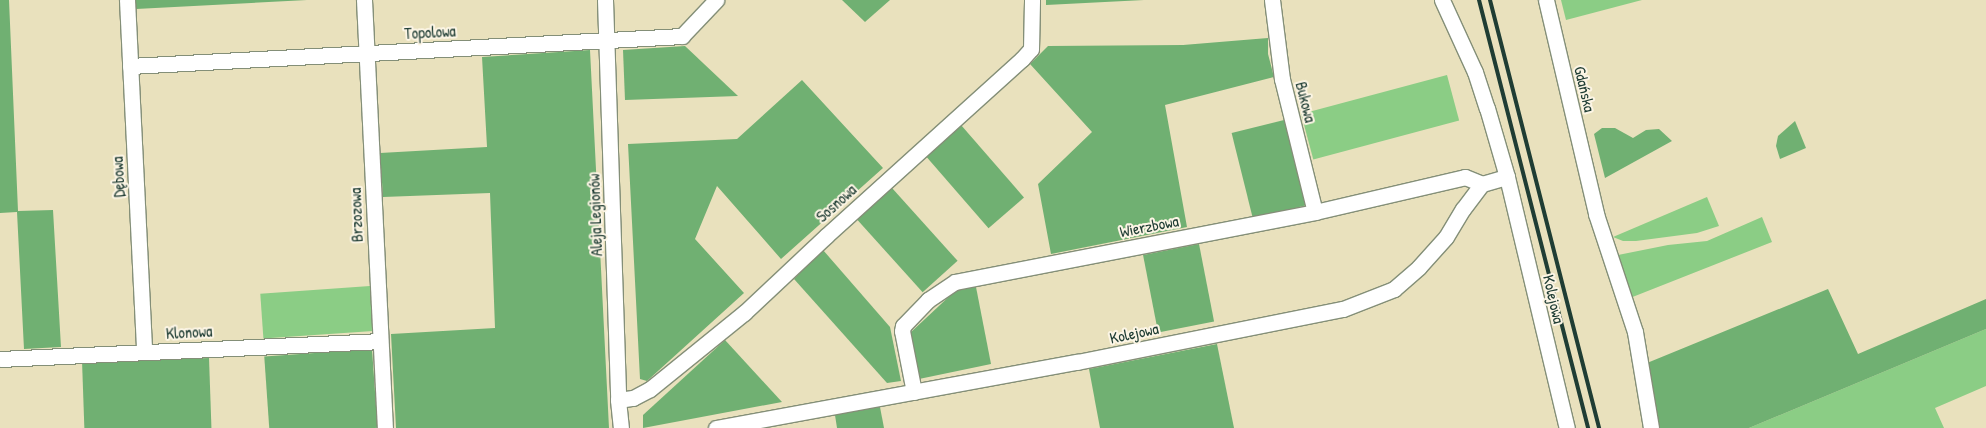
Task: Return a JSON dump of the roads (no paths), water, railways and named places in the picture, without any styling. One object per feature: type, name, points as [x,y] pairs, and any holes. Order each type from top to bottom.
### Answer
[{"type":"street","name":"Dębowa","points":[[127,0],[144,352]]},
{"type":"street","name":"Brzozowa","points":[[364,0],[384,428]]},
{"type":"street","name":"Aleja Legionów","points":[[605,0],[618,400],[621,428]]},
{"type":"street","name":"Topolowa","points":[[130,66],[682,36],[716,0]]},
{"type":"street","name":"Sosnowa","points":[[618,400],[633,398],[650,389],[744,313],[826,236],[1022,59],[1031,49],[1032,0]]},
{"type":"street","name":"Bukowa","points":[[1272,0],[1282,80],[1315,212]]},
{"type":"street","name":"Kolejowa","points":[[1442,0],[1475,72],[1507,178],[1567,428]]},
{"type":"street","name":"Gdańska","points":[[1546,0],[1601,232],[1635,332],[1651,428]]},
{"type":"street","name":"Wierzbowa","points":[[914,392],[902,331],[903,326],[928,300],[955,282],[1315,212],[1466,177],[1482,184]]},
{"type":"street","points":[[1482,184],[1507,178]]},
{"type":"street","name":"Kolejowa","points":[[716,428],[914,392],[1343,309],[1394,289],[1419,267],[1446,237],[1463,209],[1482,184]]},
{"type":"street","name":"Klonowa","points":[[0,359],[379,341]]},
{"type":"railway","points":[[1479,0],[1588,428]]},
{"type":"railway","points":[[1490,0],[1599,428]]}]
